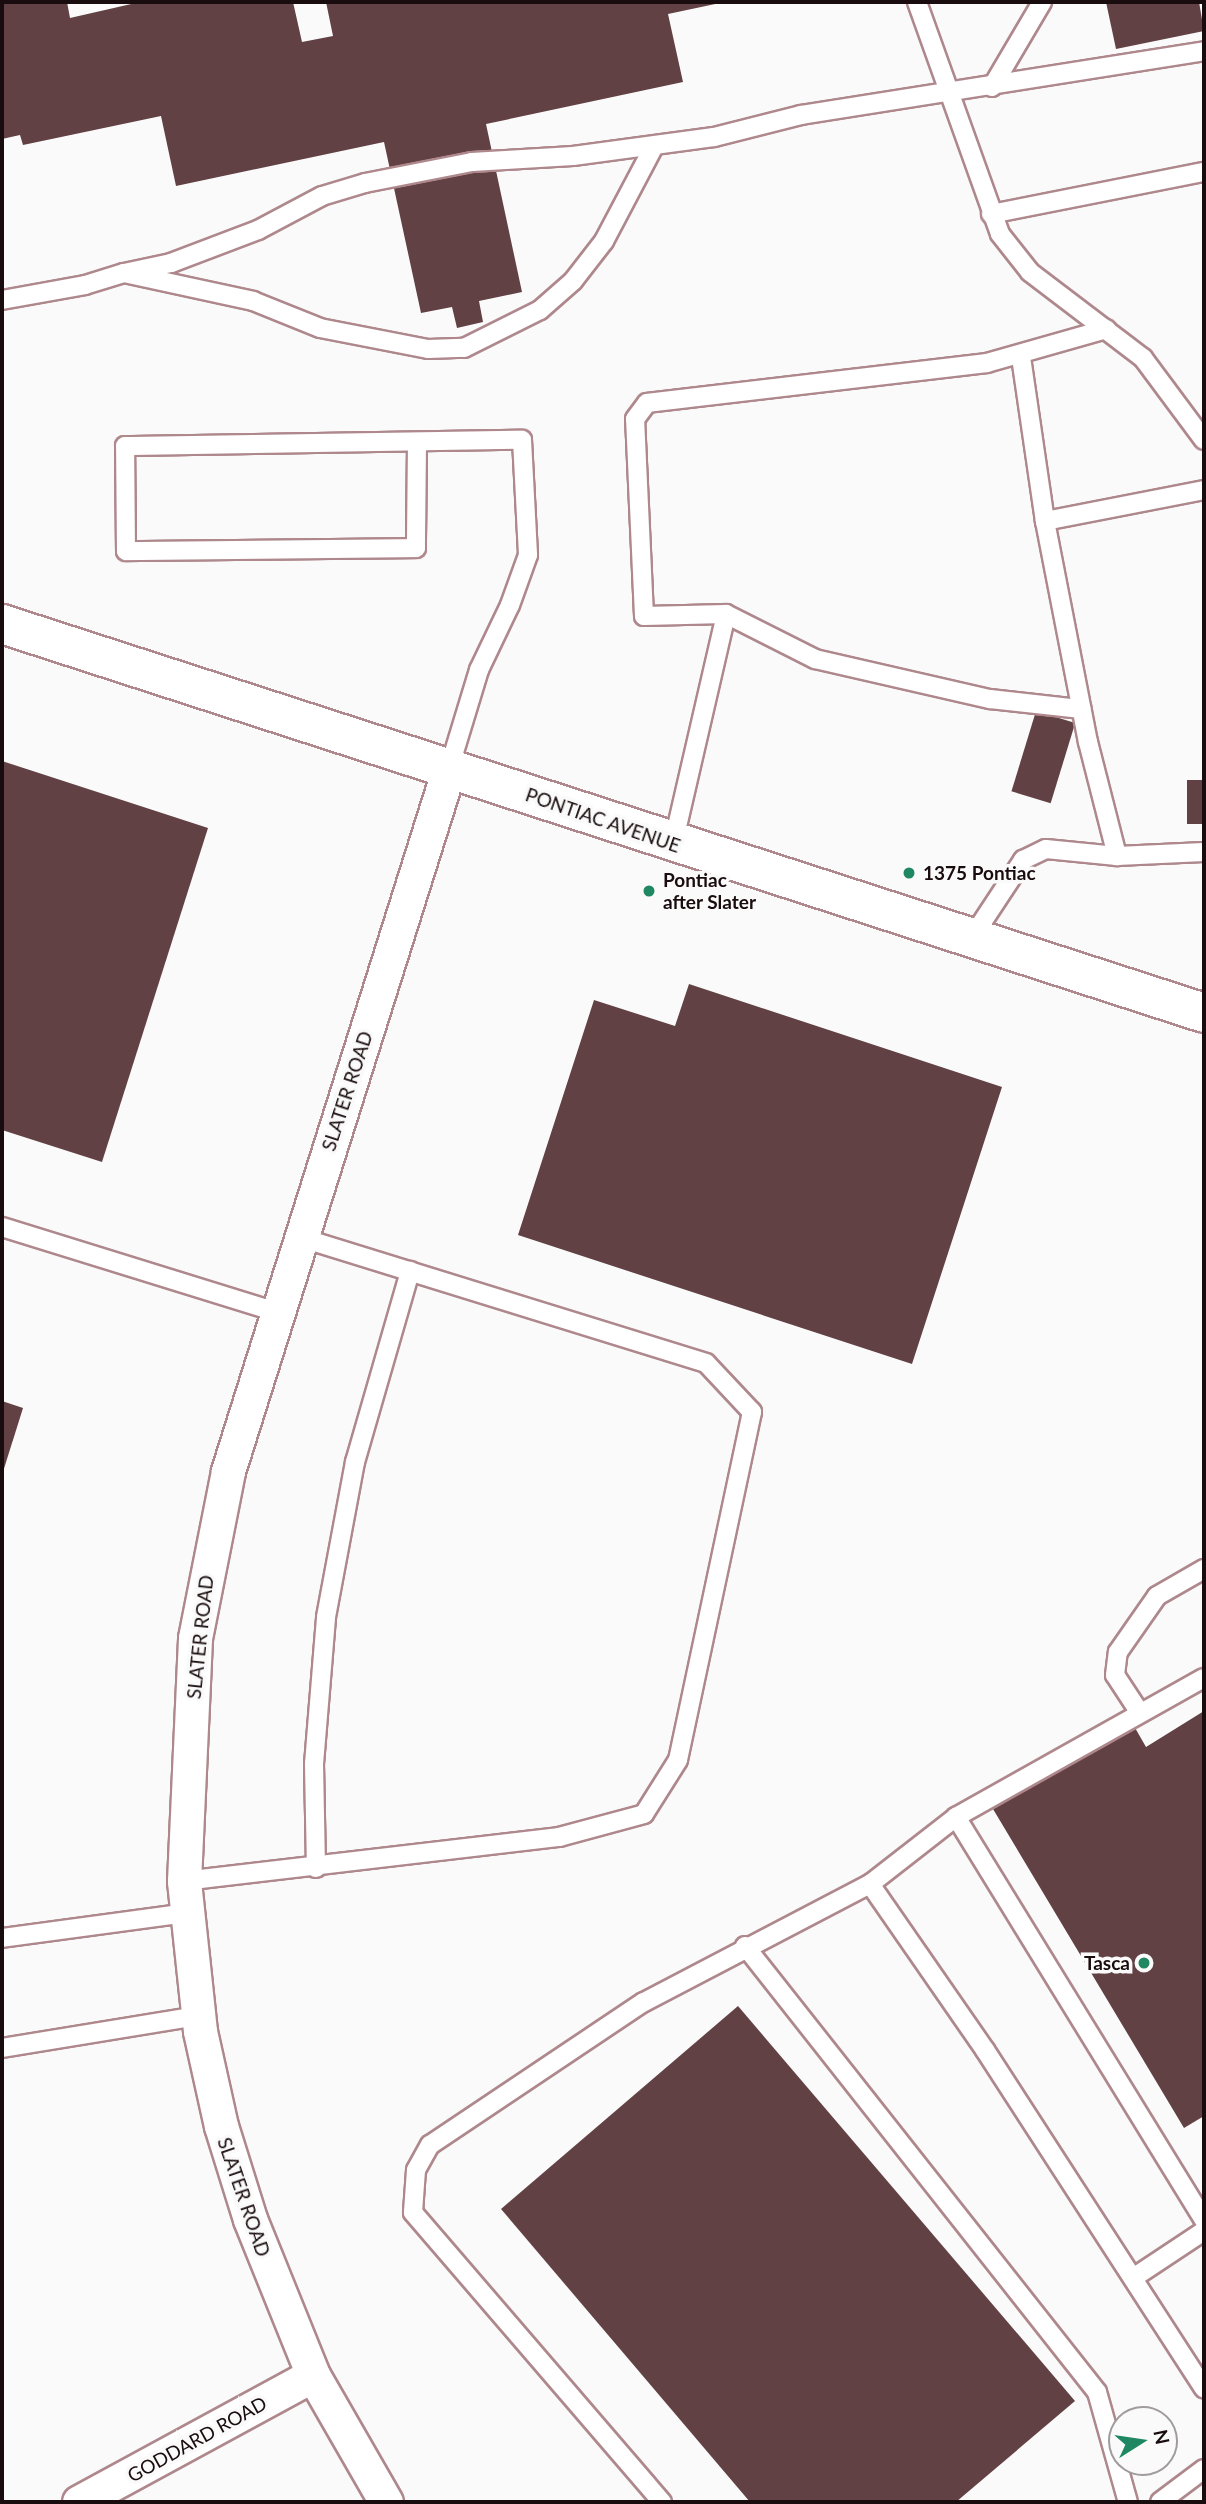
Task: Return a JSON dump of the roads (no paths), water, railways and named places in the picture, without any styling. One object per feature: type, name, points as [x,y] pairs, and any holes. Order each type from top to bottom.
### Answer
[{"type":"main road","name":"PONTIAC AVENUE","points":[[2,624],[673,844],[1204,1013]]},
{"type":"street","name":"SLATER ROAD","points":[[386,2502],[313,2375],[250,2219],[221,2126],[198,2016],[185,1897],[197,1626],[228,1471],[299,1237],[449,769]]},
{"type":"street","name":"GODDARD ROAD","points":[[79,2502],[313,2375]]},
{"type":"lane","points":[[916,2],[991,215],[1030,272],[1143,358],[1204,440]]},
{"type":"lane","points":[[992,87],[1042,2]]},
{"type":"lane","points":[[2,300],[85,285],[171,263],[258,230],[323,196],[365,183],[472,162],[654,146],[801,115],[948,95],[1204,51]]},
{"type":"lane","points":[[124,273],[253,302],[320,328],[428,349],[464,348],[540,310],[573,281],[604,241],[654,146]]},
{"type":"lane","points":[[991,215],[1204,172]]},
{"type":"lane","points":[[1081,709],[990,699],[815,659],[726,614],[644,616],[635,419],[647,403],[1021,357],[1106,329]]},
{"type":"lane","points":[[1021,357],[1045,521],[1081,709],[1117,856]]},
{"type":"lane","points":[[417,444],[416,548],[125,551],[125,446],[417,444],[522,440],[527,555],[510,605],[479,670],[449,769]]},
{"type":"lane","points":[[1045,521],[1204,490]]},
{"type":"lane","points":[[673,844],[726,614]]},
{"type":"lane","points":[[971,939],[1023,860],[1046,849],[1117,856],[1204,852]]},
{"type":"lane","points":[[2,1227],[277,1312]]},
{"type":"lane","points":[[2,1938],[309,1869],[559,1837],[644,1814],[678,1760],[752,1412],[706,1363],[299,1237]]},
{"type":"lane","points":[[309,1869],[314,1763],[326,1617],[355,1462],[410,1271]]},
{"type":"lane","points":[[1140,1713],[1115,1675],[1118,1652],[1157,1596],[1204,1569]]},
{"type":"lane","points":[[662,2502],[413,2212],[416,2170],[430,2146],[644,2001],[745,1946],[870,1884],[956,1816],[1204,1678]]},
{"type":"lane","points":[[956,1816],[1204,2220]]},
{"type":"lane","points":[[870,1884],[985,2050],[1204,2388]]},
{"type":"lane","points":[[745,1946],[1097,2392],[1128,2502]]},
{"type":"lane","points":[[2,2048],[198,2016]]},
{"type":"lane","points":[[1133,2278],[1204,2231]]},
{"type":"lane","points":[[1160,2502],[1204,2469]]},
{"type":"place","name":"1375 Pontiac","points":[[909,873]]},
{"type":"place","name":"Pontiac after Slater","points":[[649,891]]},
{"type":"place","name":"Tasca","points":[[1144,1963]]}]
